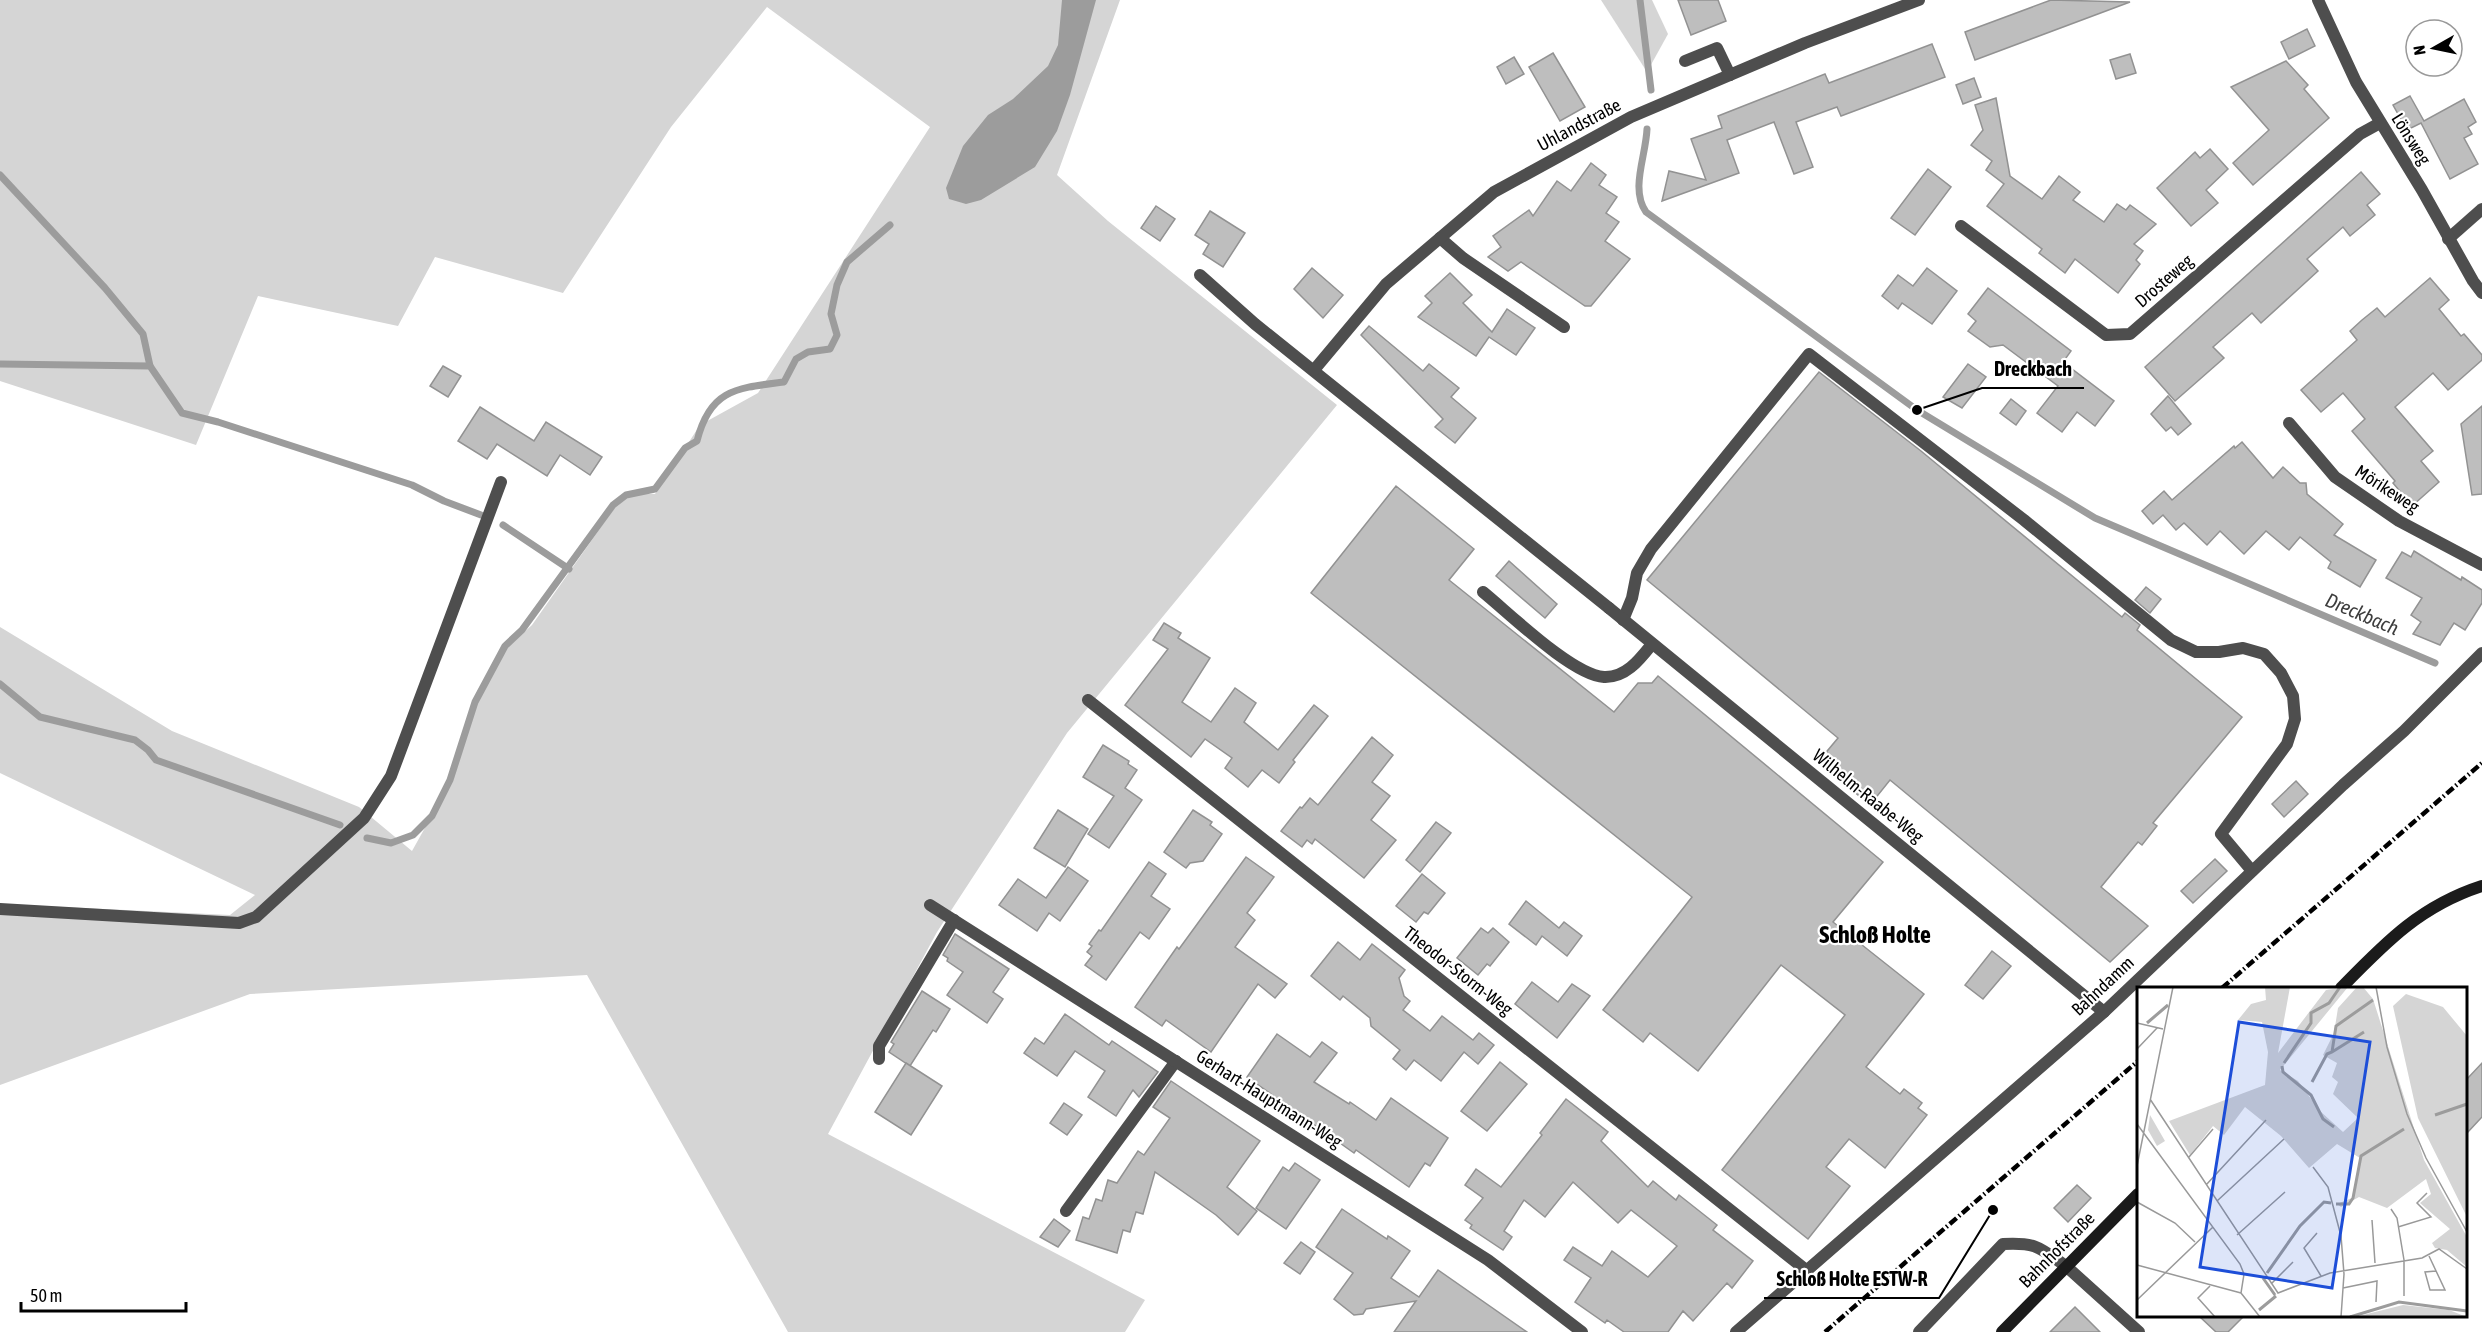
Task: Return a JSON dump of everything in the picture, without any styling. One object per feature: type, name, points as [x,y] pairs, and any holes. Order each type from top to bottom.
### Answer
[{"type":"street","name":"Lönsweg","points":[[2318,0],[2356,82],[2482,293]]},
{"type":"street","name":"Uhlandstraße","points":[[1314,370],[1386,284],[1494,192],[1631,117],[1911,1]]},
{"type":"street","points":[[1685,61],[1717,48],[1730,75]]},
{"type":"street","name":"Drosteweg","points":[[1961,226],[2106,335],[2130,334],[2360,134],[2380,123]]},
{"type":"street","points":[[2448,239],[2482,209]]},
{"type":"street","points":[[1440,238],[1463,258],[1564,327]]},
{"type":"street","name":"Wilhelm-Raabe-Weg","points":[[1200,275],[1255,324],[1609,608],[2104,1012]]},
{"type":"street","points":[[1623,620],[1632,598],[1636,573],[1651,549],[1809,354],[2024,520],[2171,640],[2196,652],[2219,652],[2243,648],[2264,654],[2281,673],[2293,696],[2295,719],[2287,744],[2221,834],[2252,871]]},
{"type":"street","name":"Mörikeweg","points":[[2289,423],[2336,477],[2399,521],[2482,565]]},
{"type":"street","points":[[0,909],[239,923],[256,916],[364,818],[392,776],[501,482]]},
{"type":"street","points":[[1483,591],[1550,648],[1587,672],[1605,677],[1624,673],[1637,663],[1652,644]]},
{"type":"street","name":"Bahndamm","points":[[1736,1332],[2104,1012],[2343,785],[2404,731],[2482,653]]},
{"type":"street","name":"Theodor-Storm-Weg","points":[[1088,700],[1806,1270]]},
{"type":"street","points":[[2342,987],[2391,937],[2427,910],[2456,894],[2482,886]]},
{"type":"street","name":"Gerhart-Hauptmann-Weg","points":[[930,904],[1488,1260],[1582,1332]]},
{"type":"street","points":[[879,1059],[879,1046],[954,920]]},
{"type":"street","points":[[1066,1211],[1176,1061]]},
{"type":"street","name":"Bahnhofstraße","points":[[2002,1332],[2137,1196]]},
{"type":"street","points":[[1919,1332],[2003,1244],[2027,1243],[2042,1249],[2067,1267],[2139,1332]]},
{"type":"shaded area","points":[[0,0],[1120,0],[1057,175],[1108,221],[1337,405],[1067,733],[937,932],[828,1134],[1145,1300],[1125,1332],[788,1332],[587,975],[250,994],[0,1085],[0,904],[230,915],[255,895],[0,773],[0,627],[172,731],[359,807],[412,851],[445,792],[480,696],[498,656],[532,625],[625,493],[655,494],[700,425],[758,393],[930,127],[767,7],[671,127],[563,293],[435,257],[398,326],[258,296],[196,445],[0,381]]},
{"type":"shaded area","points":[[1062,0],[1096,0],[1070,95],[1057,131],[1035,167],[981,200],[966,204],[949,199],[946,188],[963,146],[988,115],[1013,99],[1048,66],[1058,45]]},
{"type":"shaded area","points":[[1601,0],[1652,0],[1668,34],[1647,72]]},
{"type":"building","points":[[1678,0],[1718,0],[1726,21],[1691,35]]},
{"type":"building","points":[[2051,0],[2130,2],[1975,60],[1965,32]]},
{"type":"building","points":[[2307,29],[2315,46],[2289,59],[2281,42]]},
{"type":"building","points":[[1932,44],[1945,77],[1841,116],[1837,107],[1796,122],[1813,167],[1794,174],[1774,122],[1727,140],[1739,173],[1662,201],[1669,171],[1706,180],[1691,139],[1722,128],[1718,116],[1825,74],[1829,83]]},
{"type":"building","points":[[1553,53],[1585,107],[1560,121],[1529,67]]},
{"type":"building","points":[[2130,54],[2136,73],[2116,79],[2110,60]]},
{"type":"building","points":[[1514,57],[1524,74],[1506,84],[1497,67]]},
{"type":"building","points":[[2286,61],[2308,85],[2304,89],[2329,118],[2253,185],[2233,163],[2269,130],[2231,87]]},
{"type":"building","points":[[1974,78],[1981,97],[1963,104],[1956,85]]},
{"type":"building","points":[[2410,96],[2424,121],[2464,99],[2476,122],[2468,127],[2472,134],[2464,138],[2478,164],[2450,179],[2421,123],[2407,130],[2393,105]]},
{"type":"building","points":[[1996,98],[2010,176],[2042,199],[2059,176],[2080,192],[2073,200],[2104,222],[2117,204],[2126,210],[2130,205],[2156,224],[2134,244],[2143,251],[2136,260],[2140,264],[2118,293],[2075,259],[2065,273],[2039,253],[2042,249],[1987,206],[2004,184],[1986,170],[1992,161],[1971,145],[1983,130],[1975,105]]},
{"type":"building","points":[[2210,149],[2228,169],[2206,190],[2218,203],[2191,226],[2157,188],[2195,152],[2200,158]]},
{"type":"building","points":[[1591,163],[1606,175],[1599,185],[1617,197],[1606,213],[1619,222],[1605,241],[1630,259],[1591,306],[1585,306],[1521,262],[1508,271],[1488,257],[1501,247],[1493,236],[1529,210],[1533,216],[1557,181],[1571,191]]},
{"type":"building","points":[[1928,169],[1951,187],[1915,235],[1891,218]]},
{"type":"building","points":[[2361,172],[2380,194],[2367,205],[2375,215],[2350,236],[2343,227],[2307,259],[2318,271],[2261,323],[2252,313],[2213,347],[2224,358],[2175,401],[2145,367]]},
{"type":"building","points":[[1156,206],[1175,219],[1160,241],[1141,228]]},
{"type":"building","points":[[1210,211],[1245,233],[1223,267],[1203,254],[1209,244],[1195,235]]},
{"type":"building","points":[[1312,268],[1343,295],[1323,318],[1294,289]]},
{"type":"building","points":[[1927,268],[1957,291],[1932,324],[1902,303],[1898,309],[1882,296],[1898,275],[1913,286]]},
{"type":"building","points":[[1450,273],[1472,295],[1463,303],[1492,332],[1507,309],[1535,328],[1516,355],[1489,337],[1476,356],[1418,317],[1432,303],[1425,296]]},
{"type":"building","points":[[2430,278],[2449,300],[2439,309],[2461,336],[2464,334],[2482,355],[2482,360],[2448,390],[2433,373],[2395,407],[2433,451],[2421,461],[2439,482],[2412,506],[2393,483],[2395,481],[2352,431],[2365,419],[2343,393],[2321,412],[2301,390],[2357,340],[2350,331],[2362,320],[2377,308],[2385,317]]},
{"type":"building","points":[[1988,288],[2071,351],[2063,362],[2114,401],[2095,426],[2077,412],[2062,432],[2037,413],[2058,386],[2003,345],[1990,347],[1968,331],[1976,321],[1968,314]]},
{"type":"building","points":[[1369,326],[1423,371],[1429,364],[1459,388],[1451,397],[1476,418],[1455,443],[1435,427],[1443,419],[1361,335]]},
{"type":"building","points":[[1968,364],[1986,377],[1962,408],[1943,397]]},
{"type":"building","points":[[443,366],[461,376],[448,397],[430,386]]},
{"type":"building","points":[[1819,372],[1921,451],[2122,617],[2125,613],[2140,625],[2137,630],[2242,717],[2153,823],[2157,826],[2142,845],[2138,842],[2101,887],[2148,926],[2110,962],[1890,780],[1870,805],[1818,762],[1838,738],[1647,580]]},
{"type":"building","points":[[2168,396],[2191,424],[2178,435],[2171,427],[2166,431],[2151,414]]},
{"type":"building","points":[[2011,399],[2026,411],[2016,425],[2000,413]]},
{"type":"building","points":[[2482,406],[2482,494],[2472,495],[2461,424]]},
{"type":"building","points":[[480,407],[534,441],[546,422],[602,457],[590,475],[560,455],[547,476],[497,444],[487,459],[458,441]]},
{"type":"building","points":[[2242,442],[2273,478],[2283,467],[2300,483],[2306,483],[2307,494],[2343,524],[2334,535],[2376,560],[2360,587],[2328,568],[2331,562],[2300,537],[2289,550],[2266,531],[2244,554],[2220,531],[2207,545],[2184,523],[2176,530],[2163,515],[2153,524],[2142,511],[2164,491],[2172,500],[2234,446],[2235,448]]},
{"type":"building","points":[[1396,486],[1474,549],[1449,580],[1614,712],[1638,683],[1652,683],[1658,676],[1883,862],[1833,922],[1924,994],[1866,1067],[1900,1094],[1904,1089],[1922,1103],[1918,1108],[1927,1115],[1885,1168],[1849,1139],[1826,1167],[1850,1186],[1808,1239],[1722,1170],[1845,1015],[1781,965],[1698,1071],[1650,1033],[1643,1042],[1603,1010],[1692,897],[1311,593]]},
{"type":"building","points":[[2414,551],[2482,590],[2482,603],[2465,630],[2454,623],[2440,645],[2413,634],[2421,622],[2411,615],[2422,598],[2386,578],[2402,552],[2411,557]]},
{"type":"building","points":[[1509,561],[1557,604],[1545,618],[1496,576]]},
{"type":"building","points":[[2146,587],[2161,599],[2150,613],[2135,600]]},
{"type":"building","points":[[1164,623],[1181,633],[1178,638],[1210,658],[1182,702],[1211,722],[1235,688],[1256,703],[1244,722],[1278,750],[1314,705],[1328,716],[1293,760],[1295,762],[1279,783],[1262,770],[1248,787],[1225,768],[1232,758],[1205,739],[1191,757],[1125,705],[1168,649],[1153,640]]},
{"type":"building","points":[[1372,737],[1393,755],[1372,782],[1390,796],[1371,820],[1396,840],[1364,878],[1315,839],[1312,844],[1307,840],[1302,847],[1281,831],[1310,798],[1318,805]]},
{"type":"building","points":[[1103,745],[1129,761],[1128,764],[1137,770],[1125,788],[1142,800],[1109,848],[1088,834],[1114,796],[1083,777]]},
{"type":"building","points":[[2296,781],[2308,794],[2284,817],[2272,804]]},
{"type":"building","points":[[1058,810],[1088,829],[1065,867],[1034,848]]},
{"type":"building","points":[[1193,810],[1212,822],[1210,825],[1222,834],[1203,861],[1190,863],[1186,868],[1164,852]]},
{"type":"building","points":[[1436,822],[1451,833],[1420,872],[1406,860]]},
{"type":"building","points":[[1246,857],[1274,877],[1247,913],[1255,920],[1235,947],[1287,984],[1275,998],[1258,984],[1211,1052],[1166,1020],[1162,1026],[1135,1007],[1177,947],[1179,949]]},
{"type":"building","points":[[2215,859],[2227,871],[2193,903],[2181,891]]},
{"type":"building","points":[[1149,862],[1166,874],[1151,896],[1170,909],[1149,939],[1140,932],[1106,980],[1085,965],[1092,956],[1087,952],[1092,946],[1089,944],[1099,930],[1101,931]]},
{"type":"building","points":[[1068,867],[1088,881],[1060,921],[1049,913],[1037,931],[999,905],[1018,879],[1046,898]]},
{"type":"building","points":[[1422,874],[1445,893],[1428,914],[1424,912],[1416,922],[1396,906]]},
{"type":"building","points":[[1526,901],[1559,928],[1564,922],[1582,936],[1567,956],[1542,936],[1536,945],[1509,924]]},
{"type":"building","points":[[1481,928],[1488,933],[1493,928],[1509,942],[1490,966],[1487,964],[1478,975],[1457,958]]},
{"type":"building","points":[[955,934],[1009,969],[993,992],[1003,999],[987,1023],[947,995],[963,972],[947,961],[948,958],[943,955]]},
{"type":"building","points":[[1338,942],[1360,960],[1372,944],[1405,970],[1399,978],[1404,996],[1410,1001],[1403,1010],[1430,1031],[1442,1016],[1473,1040],[1479,1033],[1494,1045],[1478,1064],[1464,1052],[1441,1081],[1414,1060],[1406,1070],[1393,1059],[1400,1050],[1371,1026],[1370,1018],[1343,996],[1340,1000],[1311,976]]},
{"type":"building","points":[[1992,951],[2011,966],[1983,999],[1965,985]]},
{"type":"building","points":[[1532,982],[1558,1002],[1572,984],[1590,996],[1557,1038],[1515,1004]]},
{"type":"building","points":[[922,991],[950,1009],[936,1032],[933,1030],[910,1066],[889,1052],[894,1044],[891,1042]]},
{"type":"building","points":[[1065,1014],[1109,1045],[1112,1041],[1158,1072],[1139,1097],[1133,1090],[1116,1116],[1088,1097],[1105,1071],[1075,1051],[1057,1076],[1024,1053],[1035,1038],[1044,1044]]},
{"type":"building","points":[[1277,1034],[1310,1057],[1322,1042],[1337,1053],[1314,1082],[1349,1104],[1350,1102],[1376,1120],[1391,1098],[1448,1138],[1430,1166],[1425,1163],[1409,1187],[1356,1150],[1354,1153],[1247,1077]]},
{"type":"building","points":[[1500,1062],[1527,1084],[1487,1131],[1461,1111]]},
{"type":"building","points":[[906,1063],[942,1086],[911,1135],[875,1112]]},
{"type":"building","points":[[2482,1063],[2482,1117],[2467,1133],[2467,1079]]},
{"type":"building","points":[[1171,1081],[1260,1141],[1227,1187],[1257,1211],[1238,1235],[1216,1215],[1155,1172],[1143,1214],[1136,1212],[1130,1232],[1123,1230],[1117,1253],[1076,1240],[1083,1217],[1089,1219],[1096,1199],[1102,1201],[1108,1180],[1117,1183],[1138,1151],[1144,1155],[1170,1118],[1153,1107]]},
{"type":"building","points":[[1566,1099],[1608,1132],[1601,1141],[1648,1187],[1653,1181],[1676,1200],[1679,1195],[1717,1225],[1713,1230],[1753,1261],[1732,1288],[1727,1283],[1693,1321],[1683,1311],[1668,1332],[1624,1332],[1607,1320],[1605,1323],[1575,1302],[1591,1278],[1564,1260],[1573,1247],[1602,1266],[1612,1251],[1648,1277],[1677,1246],[1631,1210],[1618,1223],[1573,1182],[1545,1217],[1524,1200],[1504,1231],[1512,1237],[1503,1250],[1470,1228],[1472,1225],[1465,1220],[1483,1198],[1465,1185],[1476,1169],[1501,1187],[1542,1135],[1540,1133]]},
{"type":"building","points":[[1064,1103],[1082,1115],[1067,1135],[1050,1123]]},
{"type":"building","points":[[1295,1163],[1320,1180],[1286,1229],[1256,1208],[1283,1167],[1289,1171]]},
{"type":"building","points":[[2077,1185],[2091,1198],[2068,1222],[2054,1208]]},
{"type":"building","points":[[1342,1209],[1387,1239],[1388,1236],[1410,1251],[1391,1278],[1419,1297],[1438,1270],[1527,1332],[1394,1332],[1416,1301],[1366,1309],[1363,1314],[1354,1315],[1334,1299],[1353,1273],[1316,1247]]},
{"type":"building","points":[[1054,1219],[1070,1231],[1058,1247],[1040,1237]]},
{"type":"building","points":[[1301,1242],[1315,1252],[1300,1274],[1284,1263]]},
{"type":"building","points":[[2075,1307],[2100,1332],[2050,1332]]},
{"type":"building","points":[[2200,1317],[2243,1317],[2228,1332],[2216,1332]]},
{"type":"waterway","name":"Dreckbach","points":[[1640,0],[1651,90]]},
{"type":"waterway","name":"Dreckbach","points":[[1647,129],[1639,183],[1641,203],[1646,212],[1917,410],[2095,518],[2435,663]]},
{"type":"waterway","points":[[0,175],[105,288],[143,334],[150,366]]},
{"type":"waterway","points":[[367,838],[391,843],[413,835],[432,816],[450,780],[475,702],[505,646],[522,630],[613,505],[626,495],[655,489],[685,448],[697,441],[709,411],[718,401],[728,394],[752,386],[784,382],[796,359],[808,352],[830,349],[837,335],[831,314],[837,285],[847,262],[890,225]]},
{"type":"waterway","points":[[0,364],[150,366],[182,413],[218,422],[412,485],[444,501],[481,515]]},
{"type":"waterway","points":[[503,525],[569,569]]},
{"type":"waterway","points":[[0,684],[40,717],[135,740],[156,760],[340,825]]},
{"type":"railway","points":[[2223,987],[2482,763]]},
{"type":"railway","points":[[1825,1332],[2137,1062]]},
{"type":"place","name":"Dreckbach","points":[[1917,410]]},
{"type":"place","name":"Schloß Holte ESTW-R","points":[[1993,1210]]},
{"type":"district","name":"Schloß Holte","points":[[1875,935]]}]
